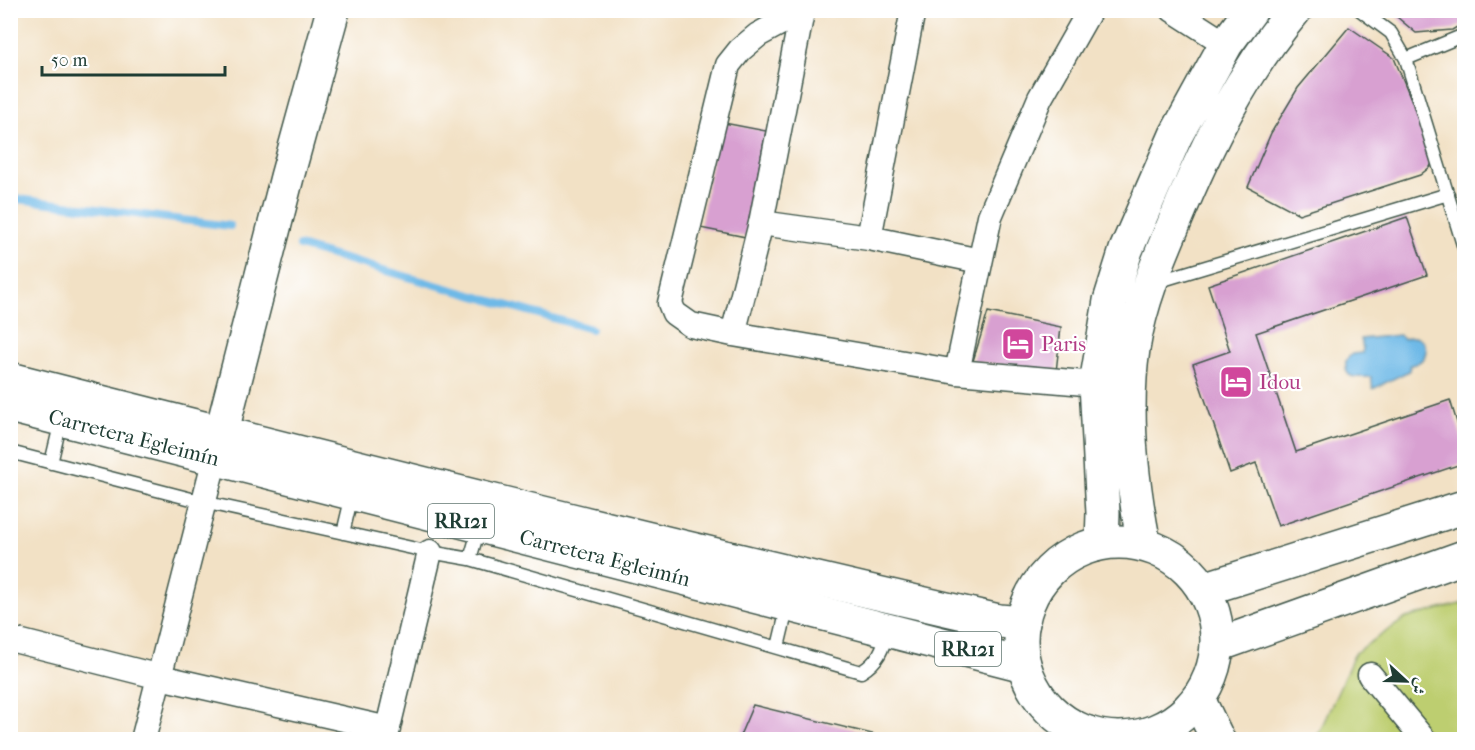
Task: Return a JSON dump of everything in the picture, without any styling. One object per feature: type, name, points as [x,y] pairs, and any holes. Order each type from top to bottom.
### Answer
[{"type":"main road","points":[[218,446],[287,177],[333,10]]},
{"type":"main road","points":[[1102,542],[1103,513],[1096,384],[1110,301],[1126,250],[1176,135],[1226,44],[1251,10]]},
{"type":"main road","points":[[1144,544],[1136,502],[1130,382],[1135,340],[1150,284],[1211,138],[1252,67],[1295,10]]},
{"type":"main road","name":"Carretera Egleimín","points":[[10,379],[66,407],[793,590],[1023,623]]},
{"type":"main road","name":"Carretera Egleimín","points":[[10,406],[66,407]]},
{"type":"main road","points":[[1204,589],[1464,507]]},
{"type":"main road","points":[[1102,542],[1144,544],[1168,554],[1182,564],[1204,589],[1215,616],[1218,645],[1212,674],[1198,699],[1164,734],[1148,734],[1121,739],[1087,736],[1048,707],[1034,687],[1024,665],[1021,644],[1023,623],[1034,591],[1056,564],[1078,551],[1102,542]]},
{"type":"main road","points":[[1218,645],[1464,557]]},
{"type":"main road","name":"Carretera Egleimín","points":[[793,590],[889,629],[1024,665]]},
{"type":"main road","points":[[1198,699],[1218,740]]},
{"type":"street","points":[[869,237],[913,10]]},
{"type":"street","points":[[957,372],[990,216],[1040,98],[1090,10]]},
{"type":"street","points":[[1173,10],[1226,44]]},
{"type":"street","points":[[733,334],[761,223],[803,11]]},
{"type":"street","points":[[803,11],[758,36],[740,50],[728,65],[670,303],[674,314],[690,325],[733,334],[957,372],[1096,384],[1130,382]]},
{"type":"street","points":[[761,223],[869,237],[980,261]]},
{"type":"street","points":[[143,740],[218,446]]},
{"type":"street","points":[[10,639],[387,734],[430,552]]},
{"type":"street","points":[[1370,675],[1424,740]]},
{"type":"lane","points":[[1360,10],[1391,33],[1406,59],[1464,248]]},
{"type":"lane","points":[[1406,59],[1464,35]]},
{"type":"lane","points":[[1150,284],[1448,194]]},
{"type":"lane","points":[[51,463],[66,407]]},
{"type":"lane","points":[[10,452],[203,502],[430,552],[470,558],[861,672],[872,665],[882,652],[889,629]]},
{"type":"lane","points":[[343,533],[355,481]]},
{"type":"lane","points":[[470,558],[483,513]]},
{"type":"lane","points":[[778,647],[793,590]]},
{"type":"green space","points":[[1464,603],[1464,739],[1306,740],[1318,735],[1355,653],[1406,618]]},
{"type":"water","points":[[1399,335],[1404,339],[1418,338],[1425,347],[1426,353],[1423,358],[1418,363],[1410,365],[1409,371],[1373,389],[1371,377],[1349,375],[1346,360],[1352,354],[1362,353],[1361,339]]},
{"type":"building","points":[[1405,10],[1464,10],[1464,23],[1452,30],[1416,33],[1397,17]]},
{"type":"building","points":[[1349,27],[1394,58],[1428,140],[1433,161],[1430,167],[1420,175],[1299,214],[1248,187],[1271,133],[1298,88]]},
{"type":"building","points":[[719,122],[766,131],[746,237],[700,228]]},
{"type":"building","name":"Idou","points":[[1407,217],[1427,275],[1256,333],[1296,452],[1450,400],[1464,445],[1464,463],[1278,526],[1256,463],[1230,473],[1193,364],[1230,351],[1208,285]]},
{"type":"building","name":"Paris","points":[[988,312],[1061,327],[1056,372],[973,361]]},
{"type":"building","points":[[753,705],[893,739],[893,740],[738,740]]},
{"type":"waterway","points":[[10,198],[230,226]]},
{"type":"waterway","points":[[299,246],[591,329]]},
{"type":"place","name":"Paris","points":[[1018,344]]},
{"type":"place","name":"Idou","points":[[1236,382]]}]
